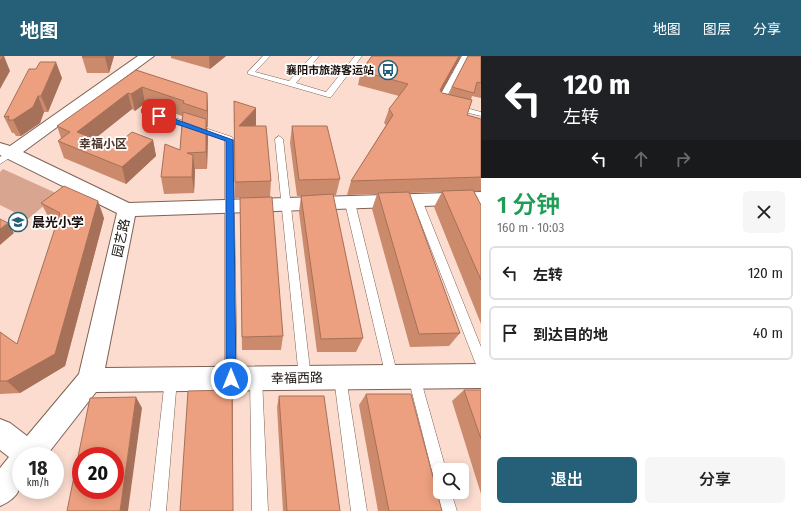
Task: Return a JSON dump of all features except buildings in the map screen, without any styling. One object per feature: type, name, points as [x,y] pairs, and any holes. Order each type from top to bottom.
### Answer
[{"type":"street","points":[[4,154],[147,56]]},
{"type":"street","name":"园艺路","points":[[4,154],[127,210],[90,380]]},
{"type":"street","points":[[127,210],[481,198]]},
{"type":"street","name":"幸福西路","points":[[90,380],[481,376]]},
{"type":"street","points":[[36,447],[90,380]]},
{"type":"street","points":[[0,433],[14,447]]},
{"type":"street","points":[[0,490],[12,476]]},
{"type":"lane","points":[[267,56],[250,73],[328,95],[359,56]]},
{"type":"lane","points":[[290,84],[316,56]]},
{"type":"lane","points":[[465,56],[440,103],[481,114]]},
{"type":"lane","points":[[144,111],[229,140],[230,206],[243,379],[260,511]]},
{"type":"lane","points":[[279,140],[305,378]]},
{"type":"lane","points":[[417,200],[481,362]]},
{"type":"lane","points":[[350,202],[403,377],[435,463]]},
{"type":"lane","points":[[340,378],[359,511]]},
{"type":"lane","points":[[158,511],[171,380]]},
{"type":"lane","points":[[446,499],[449,511]]},
{"type":"shaded area","points":[[3,169],[58,194],[28,219],[0,205],[0,172]]},
{"type":"place","name":"襄阳市旅游客运站","points":[[388,70]]},
{"type":"place","name":"晨光小学","points":[[18,222]]},
{"type":"district","name":"幸福小区","points":[[103,144]]},
{"type":"route","points":[[159,116],[229,140],[231,379]]}]
